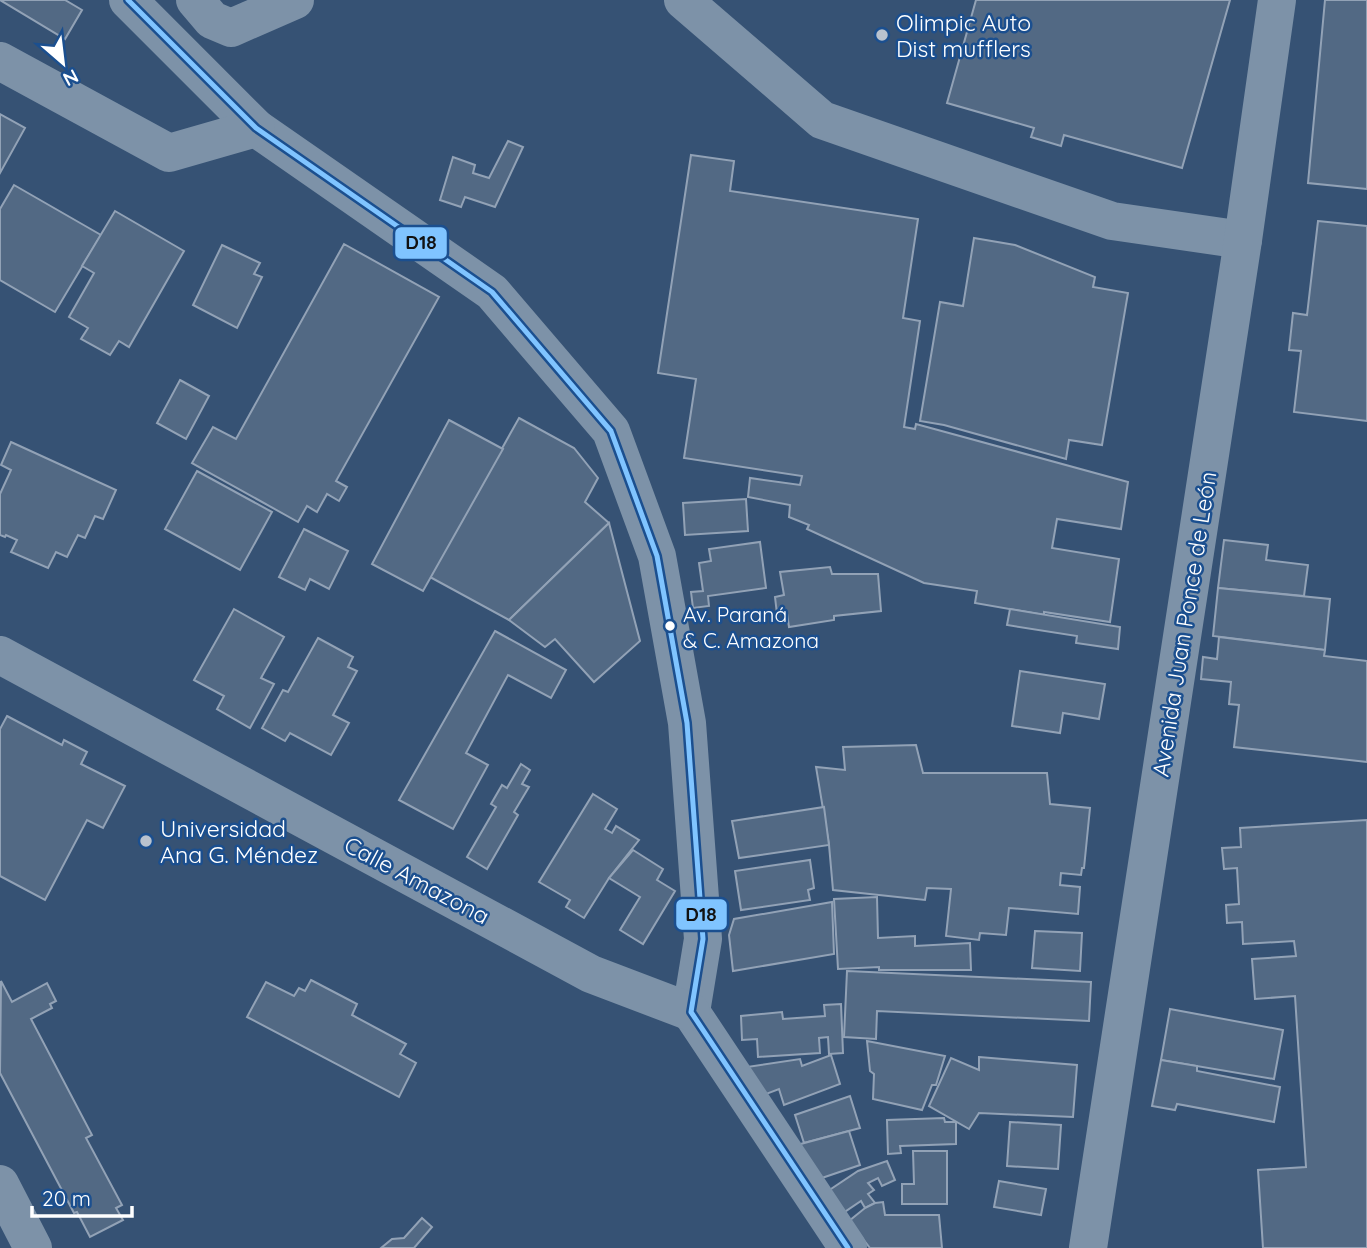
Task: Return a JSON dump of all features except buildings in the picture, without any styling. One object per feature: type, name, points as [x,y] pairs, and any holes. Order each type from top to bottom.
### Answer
[{"type":"street","points":[[128,0],[256,128],[492,292],[611,431],[657,556],[687,723],[703,939],[691,1012],[848,1248]]},
{"type":"street","points":[[195,0],[212,20],[231,28],[295,0]]},
{"type":"street","points":[[683,0],[822,120],[1112,221],[1243,240]]},
{"type":"street","name":"Avenida Juan Ponce de León","points":[[1087,1248],[1243,240],[1277,0]]},
{"type":"street","points":[[0,61],[169,153],[256,128]]},
{"type":"street","name":"Calle Amazona","points":[[0,655],[591,974],[691,1012]]},
{"type":"street","points":[[0,1184],[33,1248]]},
{"type":"transit line","name":"D18","points":[[128,0],[256,128],[492,292],[611,431],[657,556],[687,723],[703,939],[691,1012],[848,1248]]},
{"type":"place","name":"Olimpic Auto Dist mufflers","points":[[882,35]]},
{"type":"place","name":"Av. Paraná & C. Amazona","points":[[670,626]]},
{"type":"place","name":"Universidad Ana G. Méndez","points":[[146,841]]}]
